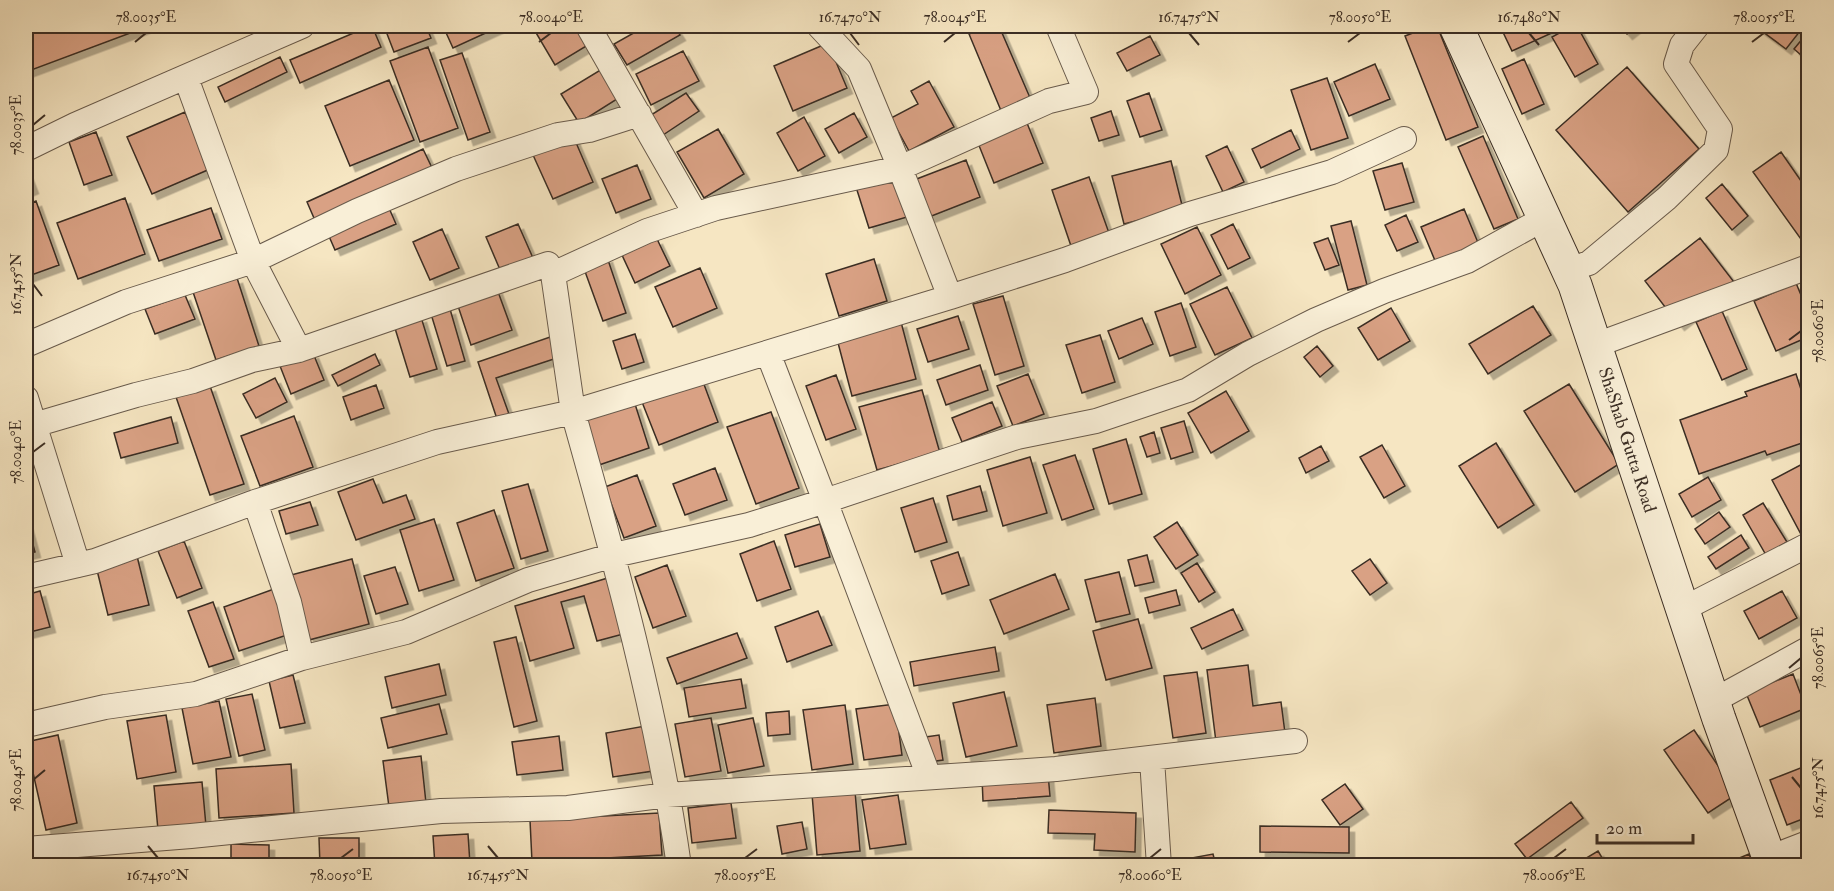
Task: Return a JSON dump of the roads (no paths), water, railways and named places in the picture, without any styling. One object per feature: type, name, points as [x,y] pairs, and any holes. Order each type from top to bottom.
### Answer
[{"type":"street","points":[[26,149],[75,125],[302,26]]},
{"type":"street","points":[[588,26],[696,215]]},
{"type":"street","points":[[819,26],[859,69],[950,297]]},
{"type":"street","points":[[553,274],[647,231],[716,208],[900,168],[1049,100],[1086,92],[1058,26]]},
{"type":"street","name":"ShaShab Gutta Road","points":[[1456,26],[1569,270],[1596,345],[1713,701],[1770,862]]},
{"type":"street","points":[[1569,270],[1588,263],[1597,256],[1667,198],[1716,150],[1720,129],[1676,64],[1682,45],[1697,26]]},
{"type":"street","points":[[186,78],[253,261],[299,350]]},
{"type":"street","points":[[26,345],[126,302],[253,261],[357,211],[456,169],[558,135],[589,130],[639,114]]},
{"type":"street","points":[[26,577],[95,561],[255,502],[438,442],[573,412],[950,297],[1065,260],[1190,213],[1332,172],[1404,139]]},
{"type":"street","points":[[26,725],[105,707],[196,694],[302,658],[406,632],[528,580],[614,555],[749,525],[1017,437],[1096,421],[1188,390],[1248,354],[1316,320],[1384,291],[1467,261],[1545,218]]},
{"type":"street","points":[[34,425],[193,381],[252,360],[299,350],[548,264],[553,274],[573,412],[614,555],[648,691],[679,866]]},
{"type":"street","points":[[1596,345],[1809,267]]},
{"type":"street","points":[[768,353],[929,777]]},
{"type":"street","points":[[26,398],[78,565]]},
{"type":"street","points":[[255,502],[289,602],[302,658]]},
{"type":"street","points":[[1683,609],[1809,545]]},
{"type":"street","points":[[1713,701],[1809,649]]},
{"type":"street","points":[[26,849],[191,836],[441,811],[568,808],[668,795],[1056,769],[1295,741]]},
{"type":"street","points":[[1152,759],[1159,866]]},
{"type":"street","points":[[1770,862],[1809,843]]}]
